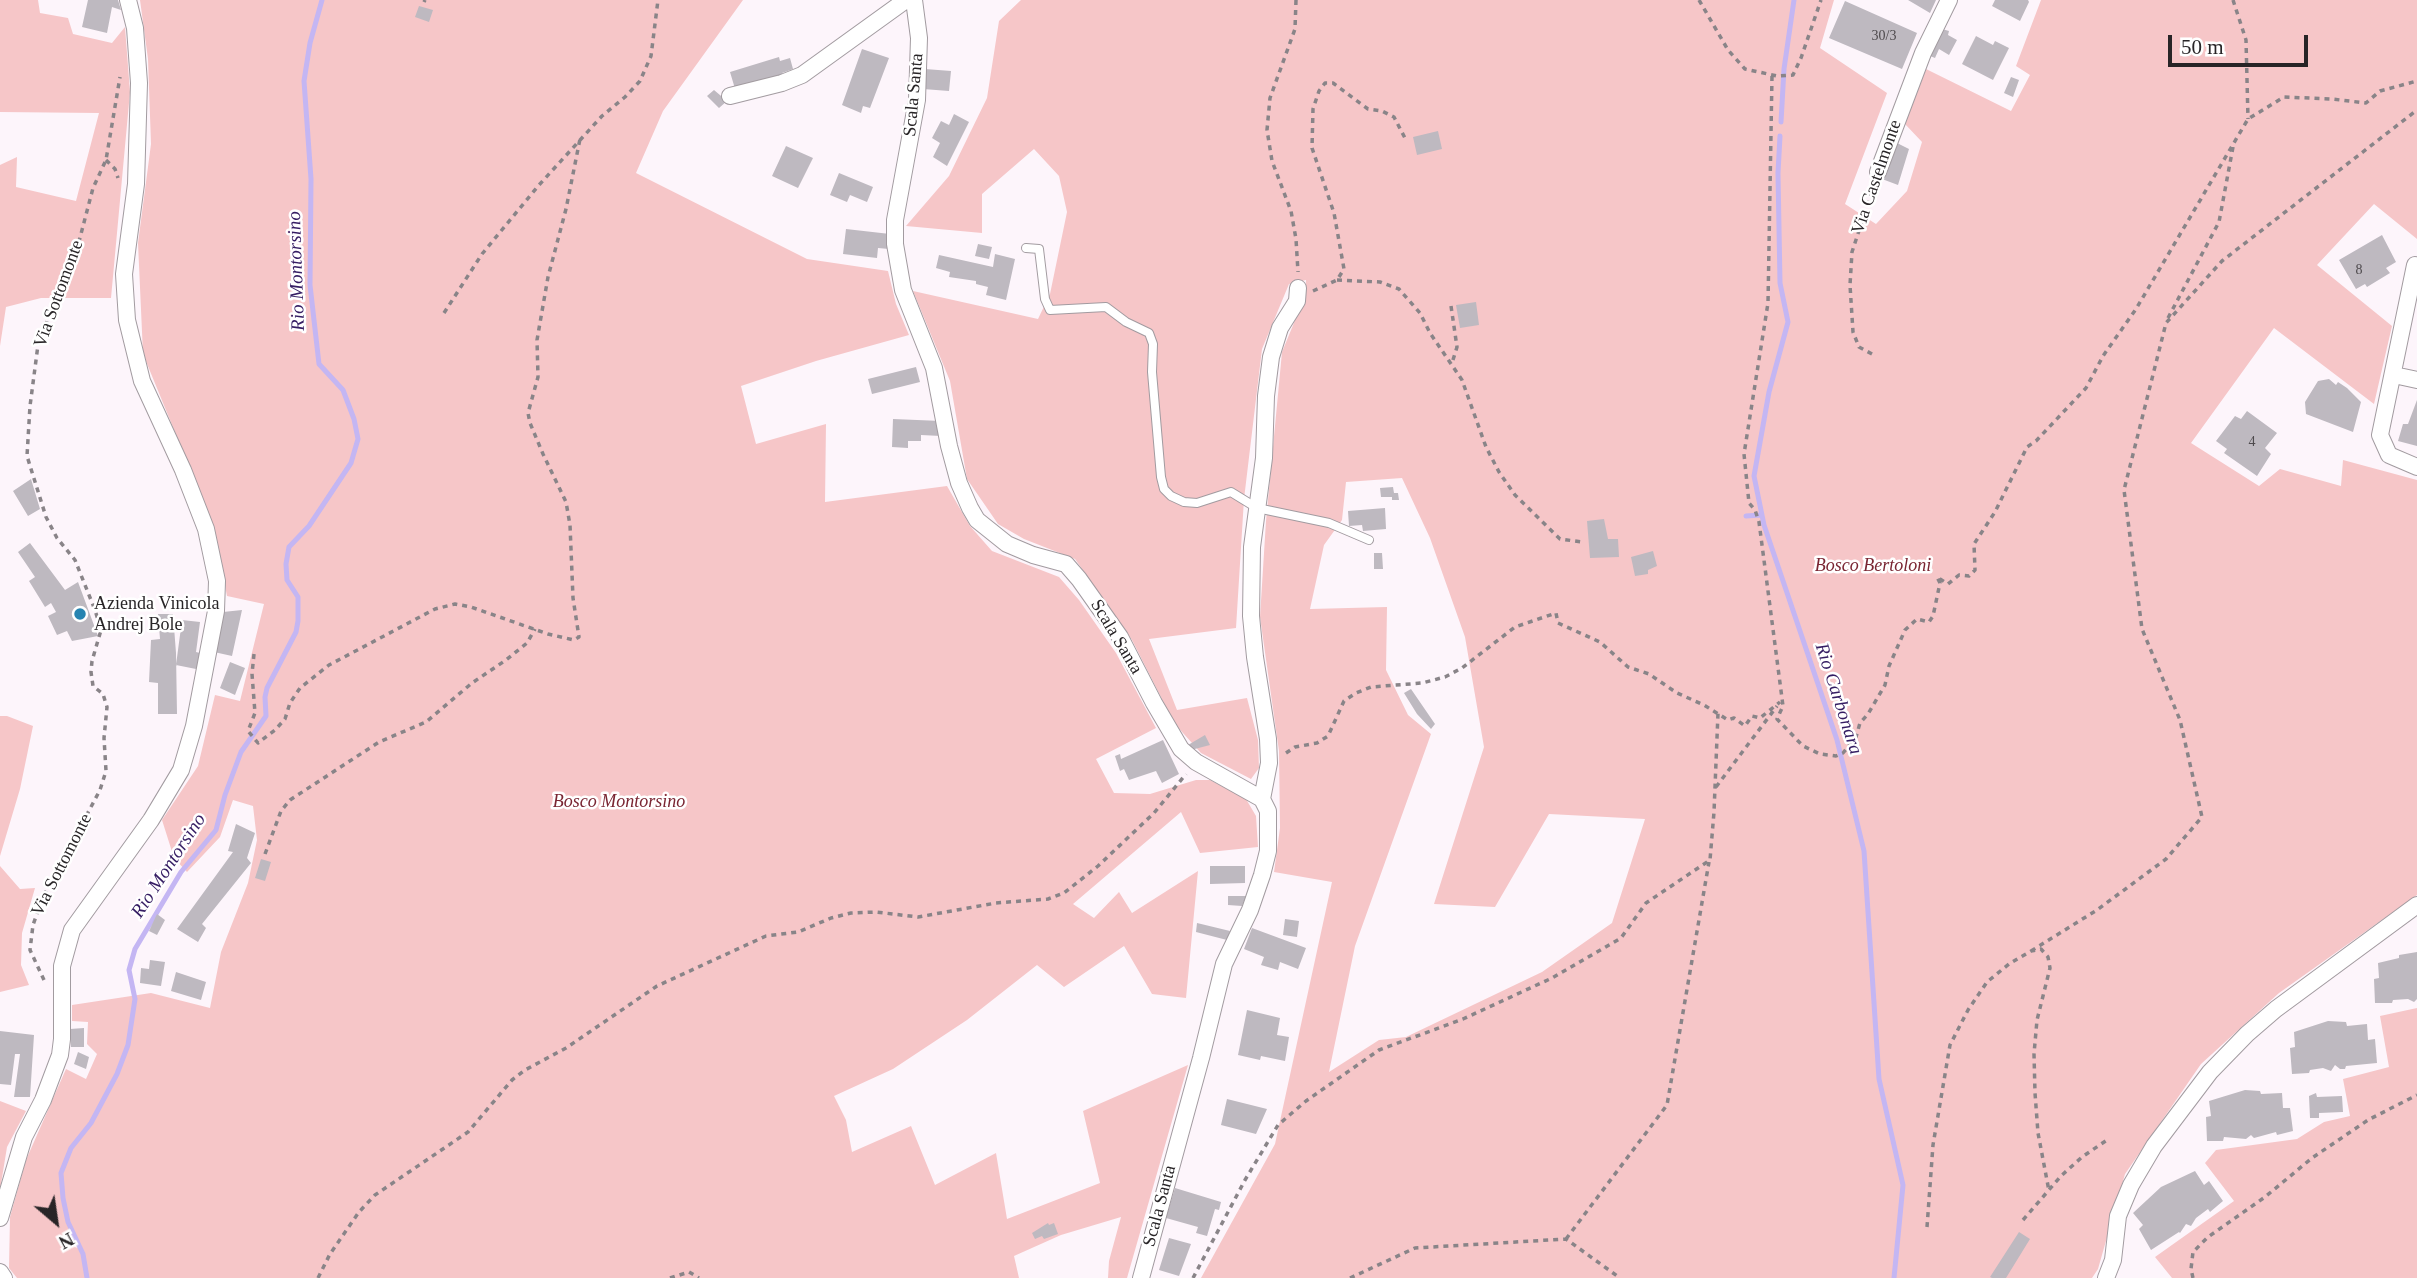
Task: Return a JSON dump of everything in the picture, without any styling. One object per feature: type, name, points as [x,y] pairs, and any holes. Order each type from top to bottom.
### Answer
[{"type":"street","points":[[0,1218],[24,1137],[43,1100],[60,1055],[62,966],[72,930],[151,820],[181,770],[192,736],[208,662],[217,598],[214,561],[206,529],[183,470],[142,382],[127,320],[124,274],[136,184],[139,83],[135,28],[128,0]]},
{"type":"street","points":[[730,96],[802,75],[905,0]]},
{"type":"street","name":"Scala Santa","points":[[914,0],[919,38],[918,100],[895,220],[895,244],[903,290],[933,368],[959,483],[977,520],[1007,544],[1066,564],[1126,648],[1181,749],[1196,762],[1262,799],[1268,811],[1268,851],[1262,875],[1250,910],[1224,964],[1141,1278]]},
{"type":"street","name":"Via Castelmonte","points":[[1878,172],[1923,53],[1949,0]]},
{"type":"street","points":[[2415,265],[2379,435],[2389,456],[2417,467]]},
{"type":"street","points":[[1262,799],[1269,763],[1251,615],[1252,547],[1264,457],[1266,396],[1271,358],[1280,328],[1297,294]]},
{"type":"street","points":[[2393,375],[2417,380]]},
{"type":"street","points":[[2106,1278],[2113,1260],[2118,1216],[2131,1185],[2154,1146],[2210,1072],[2276,1009],[2417,905]]},
{"type":"street","points":[[0,1272],[4,1278]]},
{"type":"lane","points":[[1026,248],[1039,248],[1043,288],[1050,310],[1107,307],[1126,322],[1149,333],[1153,344],[1154,400],[1164,489],[1171,496],[1184,502],[1197,503],[1231,492],[1257,508],[1329,523],[1369,540]]},
{"type":"path","points":[[444,313],[482,254],[580,139],[640,80],[651,56],[658,0]]},
{"type":"path","points":[[1296,0],[1295,29],[1270,99],[1267,130],[1272,161],[1286,193],[1296,239],[1297,294],[1337,279],[1380,282],[1399,289],[1420,313],[1430,333],[1462,380],[1486,447],[1515,495],[1560,539],[1582,542]]},
{"type":"path","points":[[1699,0],[1728,50],[1745,69],[1772,76],[1793,75],[1821,0]]},
{"type":"path","points":[[2233,0],[2246,40],[2248,119]]},
{"type":"path","name":"Via Sottomonte","points":[[62,994],[47,986],[38,970],[30,950],[33,925],[43,897],[100,790],[106,771],[104,738],[107,707],[103,694],[93,686],[92,679],[92,661],[101,630],[95,610],[75,560],[57,538],[46,517],[27,456],[38,345],[76,253],[93,188],[106,160],[120,74]]},
{"type":"path","points":[[1772,76],[1768,303],[1744,454],[1749,503],[1759,522],[1780,702],[1783,706],[1777,719],[1803,746],[1821,754],[1836,755],[1843,753],[1856,737],[1860,723],[1885,685],[1889,666],[1905,630],[1917,619],[1929,622],[1933,617],[1940,583],[1937,576],[1948,584],[1959,575],[1969,576],[1975,570],[1974,544],[1995,512],[2027,447],[2036,441],[2085,388],[2103,356],[2136,309],[2248,119],[2284,97],[2366,103],[2380,91],[2417,81]]},
{"type":"path","points":[[1337,279],[1344,270],[1334,213],[1311,148],[1313,109],[1319,90],[1325,83],[1333,83],[1368,109],[1382,111],[1394,117],[1406,140]]},
{"type":"path","points":[[2166,323],[2222,261],[2417,110]]},
{"type":"path","points":[[254,654],[252,674],[255,713],[248,732],[258,743],[285,719],[290,703],[300,688],[329,665],[435,609],[455,604],[471,607],[574,640],[579,636],[573,598],[570,525],[566,502],[534,434],[528,413],[538,377],[537,340],[548,277],[566,209],[580,139]]},
{"type":"path","points":[[1927,1227],[1933,1145],[1950,1045],[1968,1010],[1987,982],[2009,964],[2097,909],[2166,859],[2202,817],[2180,720],[2142,629],[2124,489],[2166,323],[2219,222],[2234,142]]},
{"type":"path","name":"Via Castelmonte","points":[[1872,354],[1859,347],[1853,332],[1850,285],[1852,252],[1878,172]]},
{"type":"path","points":[[1451,306],[1457,347],[1452,363]]},
{"type":"path","points":[[1269,763],[1295,747],[1317,743],[1328,736],[1344,701],[1356,693],[1371,687],[1445,677],[1462,668],[1516,627],[1556,613],[1558,623],[1600,642],[1628,667],[1648,674],[1728,720],[1734,718],[1745,726],[1752,716],[1760,718],[1780,702]]},
{"type":"path","points":[[265,854],[281,811],[290,800],[379,742],[426,722],[472,683],[527,643],[535,629]]},
{"type":"path","points":[[1715,788],[1780,702]]},
{"type":"path","points":[[1566,1239],[1667,1105],[1710,860],[1718,713]]},
{"type":"path","points":[[318,1278],[330,1254],[359,1212],[375,1195],[468,1132],[512,1080],[525,1070],[575,1043],[657,986],[766,936],[798,932],[851,913],[876,912],[919,917],[996,902],[1022,903],[1048,899],[1064,893],[1098,866],[1146,821],[1196,762]]},
{"type":"path","points":[[1193,1278],[1244,1180],[1278,1125],[1317,1093],[1379,1050],[1463,1018],[1552,978],[1621,939],[1646,904],[1710,860]]},
{"type":"path","points":[[2031,951],[2041,949],[2048,957],[2050,968],[2037,1020],[2034,1054],[2038,1133],[2049,1191]]},
{"type":"path","points":[[2193,1278],[2193,1252],[2208,1237],[2265,1197],[2312,1158],[2368,1120],[2417,1095]]},
{"type":"path","points":[[2023,1220],[2082,1157],[2107,1140]]},
{"type":"path","points":[[1350,1278],[1415,1248],[1566,1239],[1620,1278]]},
{"type":"path","points":[[670,1278],[689,1272],[699,1278]]},
{"type":"green space","points":[[0,0],[38,0],[40,13],[68,18],[73,34],[112,43],[125,27],[130,92],[111,298],[41,298],[6,307],[0,346],[0,165],[17,157],[16,187],[76,201],[99,113],[0,112]]},
{"type":"green space","name":"Bosco Montorsino","points":[[140,0],[743,0],[663,111],[636,173],[807,259],[888,271],[896,304],[909,335],[816,361],[741,386],[756,444],[826,424],[825,502],[947,486],[970,526],[992,551],[1059,577],[1079,600],[1116,653],[1156,728],[1096,759],[1114,793],[1150,794],[1196,780],[1210,780],[1246,799],[1256,816],[1258,847],[1200,853],[1181,812],[1073,904],[1094,918],[1119,892],[1132,913],[1198,871],[1186,998],[1152,994],[1124,946],[1064,987],[1037,965],[967,1020],[893,1069],[834,1096],[846,1120],[852,1152],[911,1126],[935,1185],[996,1153],[1007,1219],[1100,1183],[1083,1111],[1188,1065],[1127,1278],[1108,1278],[1109,1261],[1121,1217],[1061,1235],[1014,1256],[1019,1278],[17,1278],[9,1268],[10,1217],[26,1160],[66,1069],[86,1079],[97,1054],[87,1044],[88,1022],[72,1021],[72,1005],[151,993],[210,1008],[221,952],[248,883],[257,840],[253,806],[233,800],[220,837],[187,872],[174,858],[162,820],[198,766],[215,695],[240,701],[264,604],[227,596],[213,525],[143,354],[138,243],[151,144],[148,59]]},
{"type":"green space","name":"Bosco Bertoloni","points":[[1021,0],[1834,0],[1820,48],[1887,93],[1845,204],[1876,224],[1907,191],[1922,142],[1905,124],[1926,69],[2011,111],[2030,75],[2016,66],[2041,0],[2417,0],[2417,239],[2374,204],[2317,265],[2392,326],[2374,404],[2274,328],[2191,443],[2259,486],[2280,469],[2341,486],[2343,460],[2417,480],[2417,895],[2279,993],[2201,1064],[2125,1174],[2098,1269],[2092,1278],[1201,1278],[1275,1144],[1332,882],[1274,872],[1280,828],[1279,751],[1260,617],[1282,352],[1305,296],[1306,280],[1289,284],[1262,349],[1244,499],[1236,628],[1149,639],[1177,710],[1247,698],[1258,740],[1259,768],[1251,779],[1201,753],[1174,723],[1132,640],[1075,559],[1024,539],[998,524],[967,479],[950,381],[913,291],[1038,319],[1050,294],[1067,212],[1059,176],[1034,149],[982,194],[982,233],[906,226],[949,176],[987,98],[999,21]],"holes":[[[1402,478],[1430,538],[1465,637],[1484,747],[1434,904],[1495,907],[1549,814],[1645,819],[1612,923],[1542,972],[1406,1037],[1379,1040],[1329,1072],[1355,946],[1431,734],[1408,715],[1386,670],[1387,607],[1310,609],[1324,545],[1342,520],[1346,482]]]},
{"type":"green space","points":[[0,716],[33,726],[20,789],[0,856]]},
{"type":"green space","points":[[0,866],[20,889],[35,888],[22,933],[21,965],[29,985],[0,992]]},
{"type":"green space","points":[[2417,1008],[2417,1278],[2172,1278],[2155,1257],[2234,1201],[2205,1163],[2216,1150],[2297,1139],[2324,1122],[2350,1116],[2343,1079],[2389,1067],[2380,1016]]},
{"type":"green space","points":[[0,1101],[26,1111],[7,1147],[0,1190]]},
{"type":"building","points":[[88,0],[118,0],[121,10],[112,7],[107,33],[82,27]]},
{"type":"building","points":[[1908,0],[1936,0],[1930,13]]},
{"type":"building","points":[[1995,0],[2029,2],[2020,21],[1992,6]]},
{"type":"building","points":[[1845,1],[1917,33],[1902,69],[1829,38]]},
{"type":"building","points":[[419,6],[433,10],[429,22],[415,17]]},
{"type":"building","points":[[1942,29],[1949,31],[1948,35],[1957,40],[1949,55],[1939,49],[1935,58],[1930,56]]},
{"type":"building","points":[[1976,36],[1993,45],[1995,41],[2009,48],[1993,80],[1962,64]]},
{"type":"building","points":[[862,49],[889,58],[870,108],[863,106],[861,113],[842,105]]},
{"type":"building","points":[[779,57],[780,61],[790,58],[793,69],[782,73],[784,77],[736,92],[730,72]]},
{"type":"building","points":[[925,69],[951,71],[949,91],[923,89]]},
{"type":"building","points":[[2011,77],[2019,80],[2013,97],[2004,93]]},
{"type":"building","points":[[714,90],[727,101],[719,108],[707,96]]},
{"type":"building","points":[[954,114],[969,122],[947,166],[933,157],[940,143],[932,138],[941,121],[949,125]]},
{"type":"building","points":[[1438,131],[1442,149],[1417,155],[1413,137]]},
{"type":"building","points":[[1895,142],[1909,149],[1898,185],[1882,179]]},
{"type":"building","points":[[786,146],[813,158],[798,188],[772,176]]},
{"type":"building","points":[[839,173],[873,187],[867,202],[850,195],[847,202],[830,195]]},
{"type":"building","points":[[846,229],[890,234],[889,249],[878,248],[877,258],[843,254]]},
{"type":"building","points":[[2382,235],[2396,262],[2386,268],[2390,273],[2367,287],[2365,284],[2356,289],[2339,260]]},
{"type":"building","points":[[978,244],[992,247],[989,259],[975,256]]},
{"type":"building","points":[[995,254],[1015,259],[1006,300],[986,295],[988,287],[976,284],[976,281],[949,277],[950,272],[936,268],[939,255],[993,267]]},
{"type":"building","points":[[1476,302],[1479,325],[1460,328],[1456,305]]},
{"type":"building","points":[[916,367],[920,382],[872,394],[868,379]]},
{"type":"building","points":[[2329,379],[2336,385],[2338,382],[2347,388],[2361,402],[2353,432],[2306,414],[2305,402],[2318,381]]},
{"type":"building","points":[[2417,400],[2417,446],[2398,441],[2403,424],[2408,424]]},
{"type":"building","points":[[2247,411],[2277,433],[2265,448],[2271,454],[2257,476],[2224,453],[2227,449],[2216,441],[2235,416],[2241,419]]},
{"type":"building","points":[[893,419],[941,421],[941,436],[921,435],[921,441],[908,441],[908,448],[892,447]]},
{"type":"building","points":[[31,479],[40,509],[28,516],[13,491]]},
{"type":"building","points":[[1393,487],[1399,500],[1381,497],[1380,488]]},
{"type":"building","points":[[1385,508],[1386,529],[1363,531],[1362,525],[1349,526],[1348,511]]},
{"type":"building","points":[[1604,519],[1608,539],[1618,539],[1619,557],[1590,558],[1587,521]]},
{"type":"building","points":[[30,543],[65,590],[78,582],[98,636],[72,641],[67,631],[57,635],[48,616],[56,612],[51,603],[45,607],[29,581],[35,577],[18,552]]},
{"type":"building","points":[[1653,551],[1657,566],[1648,570],[1648,574],[1635,576],[1631,557]]},
{"type":"building","points":[[1374,553],[1382,553],[1383,569],[1374,569]]},
{"type":"building","points":[[242,610],[232,656],[214,652],[223,612]]},
{"type":"building","points":[[158,614],[173,614],[177,714],[158,714],[158,683],[149,682],[151,640],[160,639]]},
{"type":"building","points":[[182,620],[200,622],[196,652],[204,654],[201,670],[176,665]]},
{"type":"building","points":[[230,662],[245,668],[235,695],[220,688]]},
{"type":"building","points":[[1411,689],[1435,724],[1431,729],[1417,714],[1404,693]]},
{"type":"building","points":[[1205,735],[1210,745],[1191,750],[1188,745]]},
{"type":"building","points":[[1163,740],[1179,774],[1162,783],[1156,771],[1129,780],[1124,769],[1120,771],[1115,756],[1120,754],[1121,759]]},
{"type":"building","points":[[236,824],[255,833],[247,858],[251,863],[202,924],[206,928],[198,942],[177,929],[233,852],[228,851]]},
{"type":"building","points":[[261,859],[271,862],[265,881],[255,878]]},
{"type":"building","points":[[1210,866],[1245,866],[1245,883],[1210,884]]},
{"type":"building","points":[[1228,896],[1246,896],[1242,906],[1228,905]]},
{"type":"building","points":[[157,914],[165,920],[157,935],[149,931]]},
{"type":"building","points":[[1285,919],[1299,921],[1297,937],[1283,935]]},
{"type":"building","points":[[1197,923],[1230,931],[1227,940],[1196,932]]},
{"type":"building","points":[[1252,928],[1306,948],[1298,969],[1280,962],[1278,970],[1261,965],[1264,957],[1244,949]]},
{"type":"building","points":[[2417,952],[2417,999],[2414,1002],[2408,999],[2375,1003],[2374,979],[2379,978],[2378,963]]},
{"type":"building","points":[[150,960],[165,962],[161,986],[140,983],[141,968],[149,969]]},
{"type":"building","points":[[176,972],[206,982],[201,1000],[171,991]]},
{"type":"building","points":[[1247,1010],[1280,1018],[1277,1035],[1289,1037],[1285,1061],[1261,1056],[1260,1060],[1238,1055]]},
{"type":"building","points":[[2328,1021],[2346,1022],[2347,1026],[2367,1024],[2368,1040],[2375,1039],[2377,1063],[2346,1066],[2345,1069],[2335,1065],[2331,1071],[2323,1068],[2310,1070],[2309,1073],[2292,1074],[2290,1048],[2295,1047],[2294,1032]]},
{"type":"building","points":[[84,1028],[84,1047],[71,1047],[70,1029]]},
{"type":"building","points":[[0,1031],[34,1035],[30,1097],[14,1097],[20,1054],[15,1054],[11,1085],[0,1084]]},
{"type":"building","points":[[78,1052],[89,1057],[86,1069],[74,1064]]},
{"type":"building","points":[[2245,1090],[2260,1091],[2261,1094],[2282,1093],[2283,1108],[2290,1108],[2293,1131],[2254,1138],[2251,1135],[2246,1139],[2224,1137],[2223,1141],[2207,1141],[2206,1117],[2211,1116],[2209,1101]]},
{"type":"building","points":[[2316,1093],[2317,1097],[2342,1096],[2343,1112],[2319,1113],[2319,1118],[2310,1118],[2309,1096]]},
{"type":"building","points":[[1227,1099],[1267,1109],[1256,1134],[1221,1125]]},
{"type":"building","points":[[2195,1171],[2204,1185],[2209,1181],[2223,1201],[2210,1212],[2208,1209],[2196,1218],[2191,1226],[2186,1224],[2180,1233],[2151,1250],[2139,1229],[2143,1225],[2133,1213],[2161,1187]]},
{"type":"building","points":[[1175,1188],[1221,1202],[1219,1210],[1215,1209],[1207,1236],[1196,1233],[1198,1227],[1166,1218]]},
{"type":"building","points":[[1048,1223],[1054,1223],[1058,1234],[1035,1239],[1032,1233]]},
{"type":"building","points":[[2019,1232],[2030,1239],[2006,1278],[1990,1277]]},
{"type":"building","points":[[1169,1238],[1191,1244],[1179,1276],[1159,1270]]},
{"type":"waterway","name":"Rio Montorsino","points":[[87,1278],[83,1254],[68,1222],[61,1173],[71,1148],[91,1123],[117,1074],[128,1045],[135,999],[129,970],[135,949],[181,872],[216,830],[225,795],[241,752],[266,716],[267,688],[296,632],[298,621],[298,597],[287,580],[289,547],[309,526],[351,463],[358,439],[343,390],[319,364],[310,285],[311,179],[304,81],[310,43],[322,0]]},
{"type":"waterway","name":"Rio Carbonara","points":[[1781,122],[1784,69],[1794,0]]},
{"type":"waterway","name":"Rio Carbonara","points":[[1780,136],[1780,283],[1788,322],[1769,392],[1754,476],[1764,525],[1837,740],[1864,851],[1879,1079],[1903,1185],[1894,1278]]},
{"type":"waterway","points":[[1746,516],[1761,515]]},
{"type":"place","name":"Azienda Vinicola Andrej Bole","points":[[80,614]]}]
